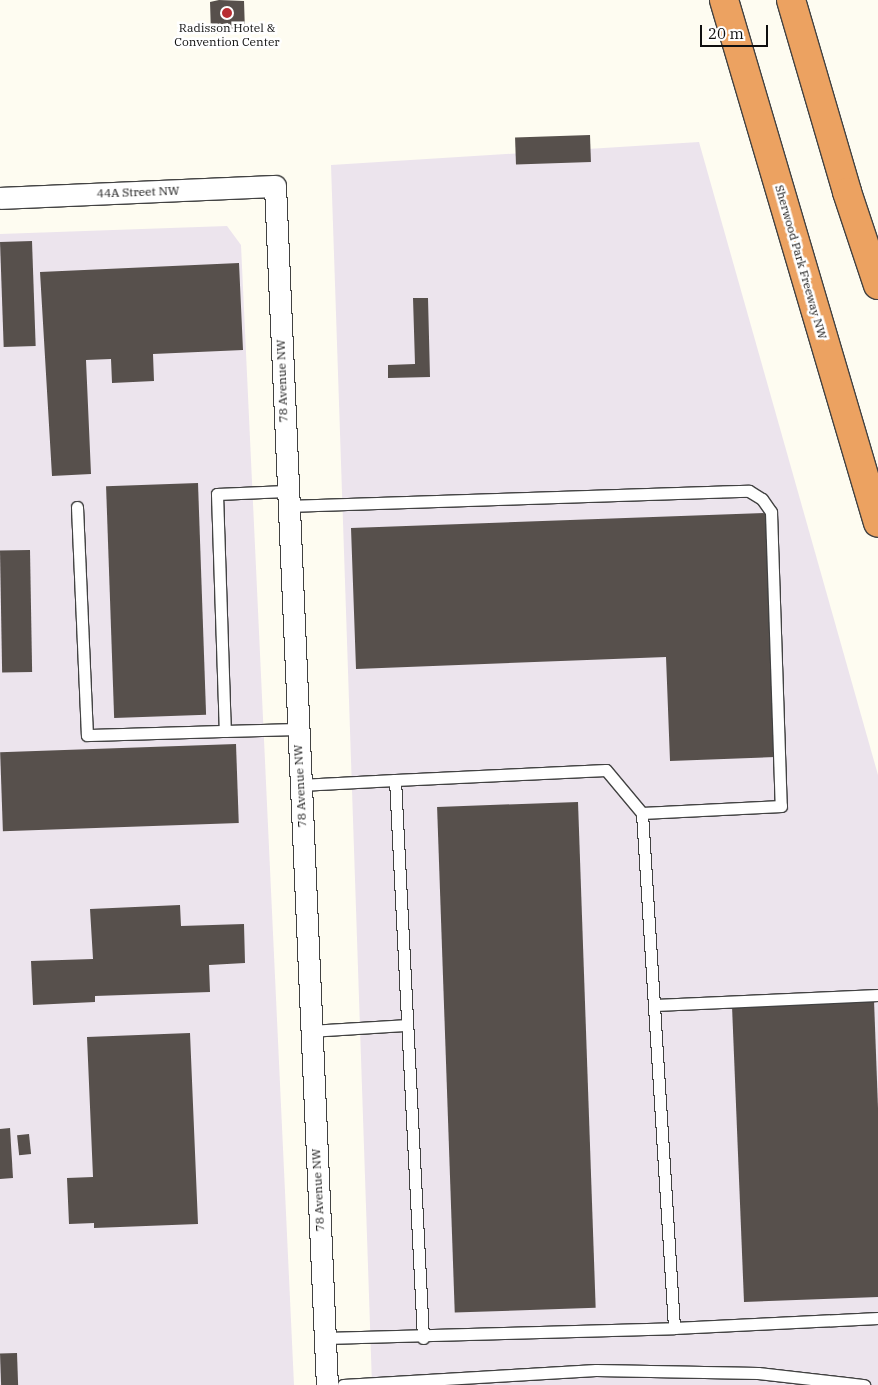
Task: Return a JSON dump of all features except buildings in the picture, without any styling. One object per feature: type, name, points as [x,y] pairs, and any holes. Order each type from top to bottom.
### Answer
[{"type":"highway","name":"Sherwood Park Freeway NW","points":[[724,0],[878,523]]},
{"type":"highway","points":[[791,0],[878,286]]},
{"type":"street","name":"44A Street NW","points":[[0,198],[275,186]]},
{"type":"street","name":"78 Avenue NW","points":[[275,186],[310,1031],[327,1385]]},
{"type":"lane","points":[[225,731],[217,494],[287,498],[749,491],[762,499],[771,512],[781,806],[642,813]]},
{"type":"lane","points":[[77,507],[87,735],[297,729]]},
{"type":"lane","points":[[300,785],[606,770],[642,813],[674,1328]]},
{"type":"lane","points":[[395,780],[423,1338]]},
{"type":"lane","points":[[655,1005],[878,995]]},
{"type":"lane","points":[[310,1031],[407,1025]]},
{"type":"lane","points":[[325,1338],[423,1338],[878,1318]]},
{"type":"lane","points":[[343,1385],[439,1382],[596,1370],[758,1373],[864,1385]]},
{"type":"shaded area","points":[[699,142],[878,775],[878,1385],[372,1385],[331,165]]},
{"type":"shaded area","points":[[227,226],[241,245],[294,1385],[0,1385],[0,234]]},
{"type":"place","name":"Radisson Hotel & Convention Center","points":[[227,13]]}]
